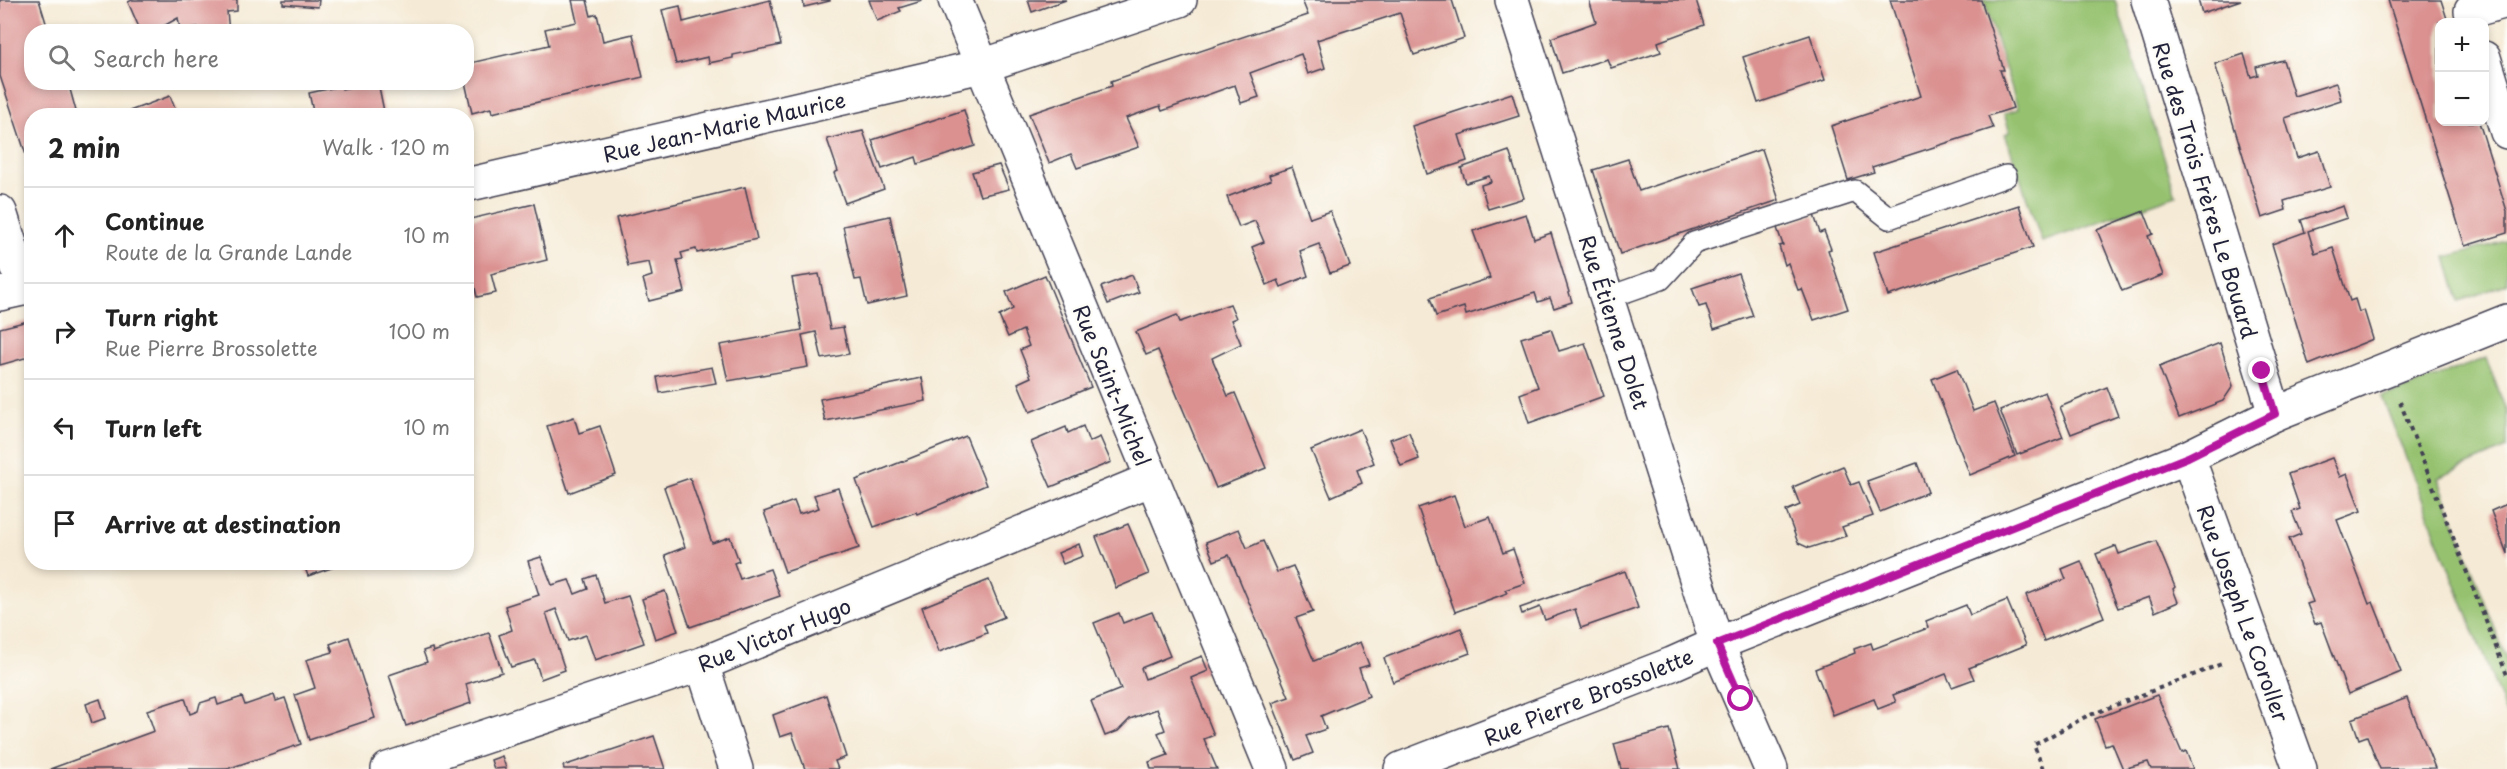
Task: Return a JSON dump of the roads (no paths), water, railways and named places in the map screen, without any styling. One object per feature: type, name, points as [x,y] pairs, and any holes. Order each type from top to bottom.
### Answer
[{"type":"street","name":"Rue Saint-Michel","points":[[955,0],[1272,769]]},
{"type":"street","name":"Rue Jean-Marie Maurice","points":[[474,183],[982,66],[1180,0]]},
{"type":"street","name":"Rue Étienne Dolet","points":[[1512,0],[1717,644],[1771,769]]},
{"type":"street","name":"Rue des Trois Frères Le Bouard","points":[[2148,0],[2275,414]]},
{"type":"street","points":[[2470,11],[2507,1]]},
{"type":"street","points":[[2488,72],[2507,132]]},
{"type":"street","points":[[0,212],[19,290]]},
{"type":"street","name":"Rue Pierre Brossolette","points":[[1401,769],[1672,664],[1717,644],[2188,457],[2275,414],[2507,321]]},
{"type":"street","name":"Rue Joseph Le Coroller","points":[[2188,457],[2300,769]]},
{"type":"street","name":"Rue Victor Hugo","points":[[388,769],[702,664],[1152,479]]},
{"type":"street","points":[[702,664],[736,769]]},
{"type":"lane","points":[[1607,298],[1661,279],[1694,243],[1855,191],[1889,218],[2006,176]]}]
